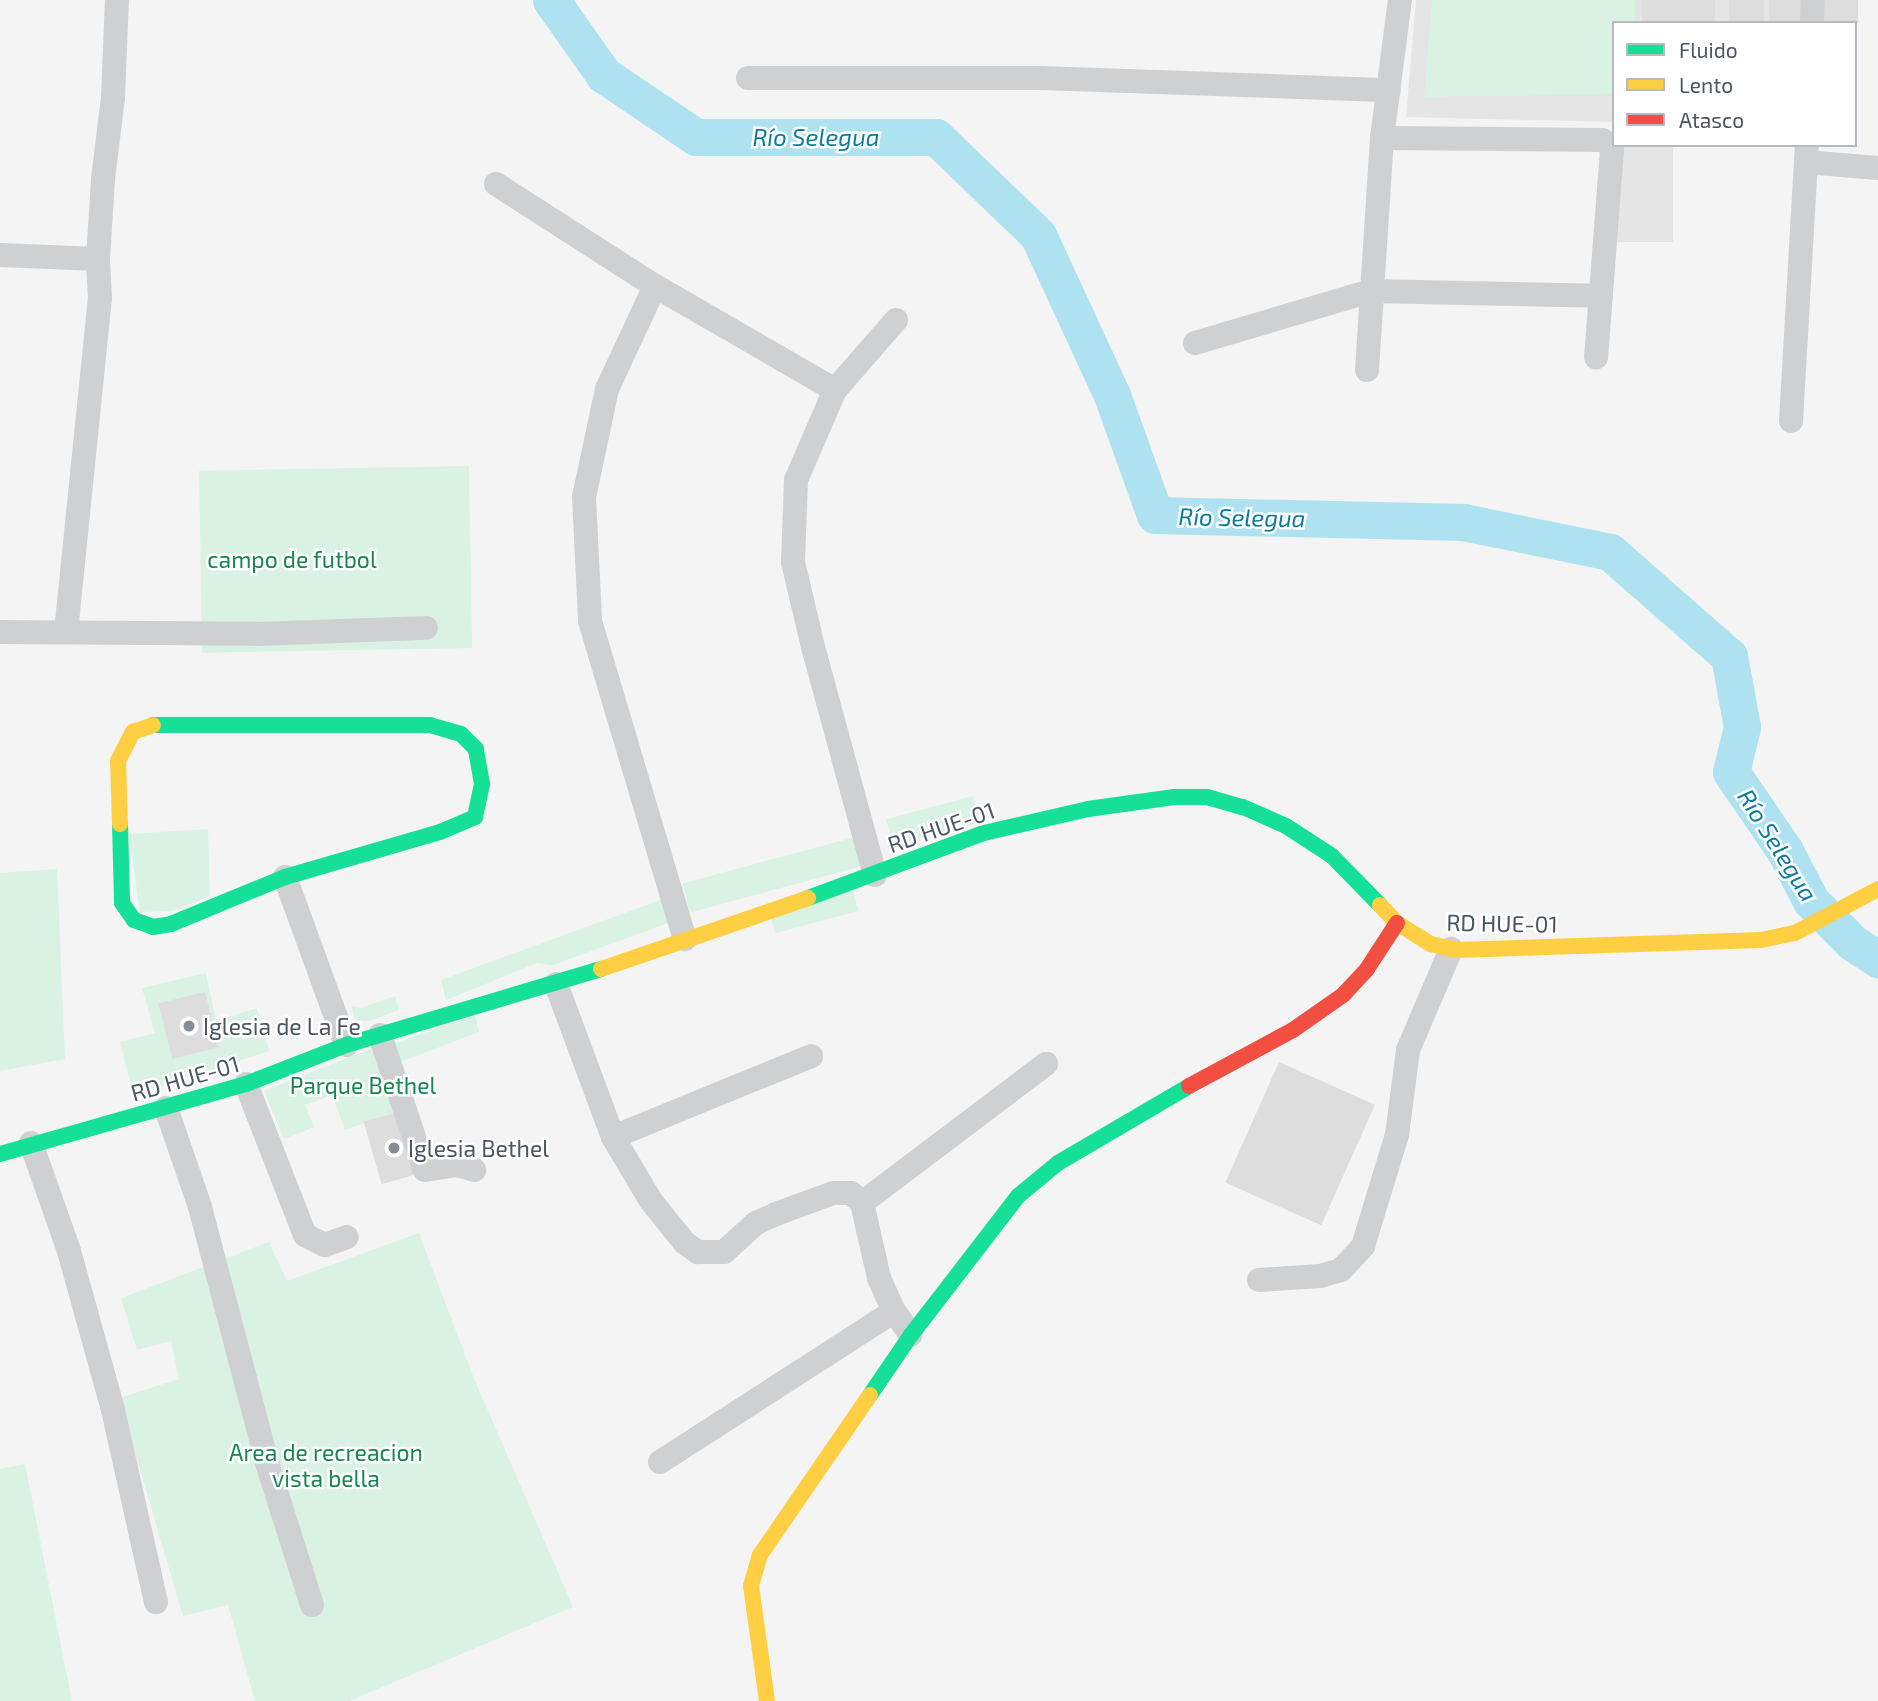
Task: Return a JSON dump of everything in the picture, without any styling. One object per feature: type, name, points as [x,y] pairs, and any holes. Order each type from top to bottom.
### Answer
[{"type":"street","points":[[66,632],[100,299],[98,259],[103,180],[113,98],[117,0]]},
{"type":"street","points":[[1367,370],[1370,291],[1382,138],[1400,0]]},
{"type":"street","points":[[1812,0],[1812,21]]},
{"type":"street","points":[[748,78],[1041,78],[1388,90]]},
{"type":"street","points":[[1382,138],[1602,140],[1609,144],[1612,150],[1596,357]]},
{"type":"street","points":[[1791,421],[1806,154],[1878,168]]},
{"type":"street","points":[[496,184],[655,286],[835,390]]},
{"type":"street","points":[[0,256],[98,259]]},
{"type":"street","points":[[655,286],[607,389],[584,497],[590,621],[685,939]]},
{"type":"street","points":[[1195,342],[1370,291],[1601,296]]},
{"type":"street","points":[[875,875],[814,651],[793,562],[796,480],[835,390],[896,320]]},
{"type":"street","points":[[0,632],[259,634],[426,628]]},
{"type":"street","points":[[430,725],[461,734],[476,749],[482,784],[475,817],[440,831],[285,877],[171,924],[153,927],[134,920],[122,904],[118,761],[133,732],[153,726],[430,725]]},
{"type":"street","name":"RD HUE-01","points":[[0,1154],[246,1084],[346,1045],[556,984],[875,875],[984,833],[1088,809],[1174,797],[1207,797],[1243,807],[1286,826],[1332,856],[1397,923],[1431,944],[1451,949],[1483,951],[1761,940],[1795,933],[1878,889]]},
{"type":"street","points":[[285,877],[346,1045]]},
{"type":"street","points":[[767,1701],[752,1611],[751,1586],[760,1555],[911,1335],[1018,1196],[1058,1163],[1240,1056],[1293,1030],[1343,995],[1367,969],[1397,923]]},
{"type":"street","points":[[1259,1280],[1320,1276],[1341,1270],[1363,1246],[1397,1135],[1408,1050],[1451,949]]},
{"type":"street","points":[[556,984],[613,1137],[652,1201],[685,1243],[698,1252],[724,1252],[756,1223],[834,1193],[851,1193],[862,1203],[865,1227],[880,1278],[894,1311],[911,1335]]},
{"type":"street","points":[[380,1035],[425,1170],[457,1165],[474,1170]]},
{"type":"street","points":[[613,1137],[811,1056]]},
{"type":"street","points":[[862,1203],[1046,1064]]},
{"type":"street","points":[[246,1084],[305,1235],[325,1245],[347,1237]]},
{"type":"street","points":[[166,1108],[201,1207],[267,1463],[312,1605]]},
{"type":"street","points":[[31,1143],[73,1264],[113,1410],[156,1602]]},
{"type":"street","points":[[660,1462],[894,1311]]},
{"type":"shaded area","points":[[1416,0],[1805,0],[1805,21],[1612,21],[1612,122],[1406,117]]},
{"type":"shaded area","points":[[1616,147],[1673,147],[1673,242],[1616,242]]},
{"type":"green space","points":[[1432,0],[1635,0],[1635,21],[1612,21],[1612,94],[1424,97]]},
{"type":"green space","name":"campo de futbol","points":[[469,466],[472,648],[202,653],[199,471]]},
{"type":"green space","points":[[973,796],[980,822],[893,845],[886,819]]},
{"type":"green space","points":[[208,829],[210,896],[173,911],[140,912],[129,834]]},
{"type":"green space","points":[[863,835],[871,864],[690,912],[682,883]]},
{"type":"green space","points":[[57,869],[65,1059],[0,1071],[0,873]]},
{"type":"green space","points":[[851,884],[858,911],[775,933],[768,906]]},
{"type":"green space","points":[[663,899],[671,922],[553,965],[537,963],[446,1000],[441,980]]},
{"type":"green space","points":[[206,973],[216,1021],[257,1008],[269,1051],[133,1095],[120,1042],[155,1033],[142,988]]},
{"type":"green space","points":[[395,996],[399,1010],[370,1021],[355,1020],[352,1006],[361,1008]]},
{"type":"green space","points":[[475,1015],[479,1032],[398,1063],[393,1044]]},
{"type":"green space","name":"Parque Bethel","points":[[383,1044],[405,1109],[345,1130],[332,1095],[305,1105],[314,1127],[284,1139],[264,1091]]},
{"type":"green space","name":"Area de recreacion vista bella","points":[[419,1233],[473,1376],[573,1607],[349,1701],[255,1701],[228,1605],[183,1616],[119,1398],[179,1379],[171,1341],[137,1350],[121,1298],[269,1242],[287,1281]]},
{"type":"green space","points":[[25,1464],[72,1701],[0,1701],[0,1469]]},
{"type":"building","points":[[1642,0],[1715,0],[1715,21],[1642,21]]},
{"type":"building","points":[[1729,0],[1764,0],[1764,21],[1729,21]]},
{"type":"building","points":[[1769,0],[1805,0],[1805,21],[1769,21]]},
{"type":"building","points":[[1819,0],[1858,0],[1858,23],[1819,21]]},
{"type":"building","name":"Iglesia de La Fe","points":[[205,992],[219,1047],[172,1059],[158,1004]]},
{"type":"building","points":[[1279,1062],[1375,1105],[1321,1225],[1225,1183]]},
{"type":"building","name":"Iglesia Bethel","points":[[405,1110],[423,1172],[382,1184],[364,1122]]},
{"type":"waterway","name":"Río Selegua","points":[[551,0],[604,75],[696,137],[936,137],[1038,235],[1112,395],[1155,515],[1463,522],[1610,552],[1729,656],[1742,727],[1731,772],[1785,851],[1811,901],[1853,943],[1878,959]]},
{"type":"traffic: fast","points":[[120,824],[122,903],[134,920],[153,927],[171,924],[285,877],[440,832],[475,817],[482,784],[476,749],[461,734],[430,725],[153,725]]},
{"type":"traffic: fast","points":[[808,898],[984,833],[1088,809],[1174,797],[1207,797],[1243,807],[1286,826],[1332,856],[1380,905]]},
{"type":"traffic: fast","points":[[0,1154],[246,1084],[346,1045],[601,969]]},
{"type":"traffic: fast","points":[[870,1395],[911,1335],[1018,1196],[1058,1163],[1189,1086]]},
{"type":"traffic: slow","points":[[120,824],[118,761],[133,732],[153,725]]},
{"type":"traffic: slow","points":[[1380,905],[1397,923],[1431,944],[1456,950],[1761,940],[1795,933],[1878,889]]},
{"type":"traffic: slow","points":[[601,969],[808,898]]},
{"type":"traffic: slow","points":[[767,1701],[751,1586],[760,1555],[870,1395]]},
{"type":"traffic: jam","points":[[1189,1086],[1293,1030],[1343,995],[1367,969],[1397,923]]},
{"type":"place","name":"Iglesia de La Fe","points":[[189,1026]]},
{"type":"place","name":"Iglesia Bethel","points":[[394,1148]]}]
